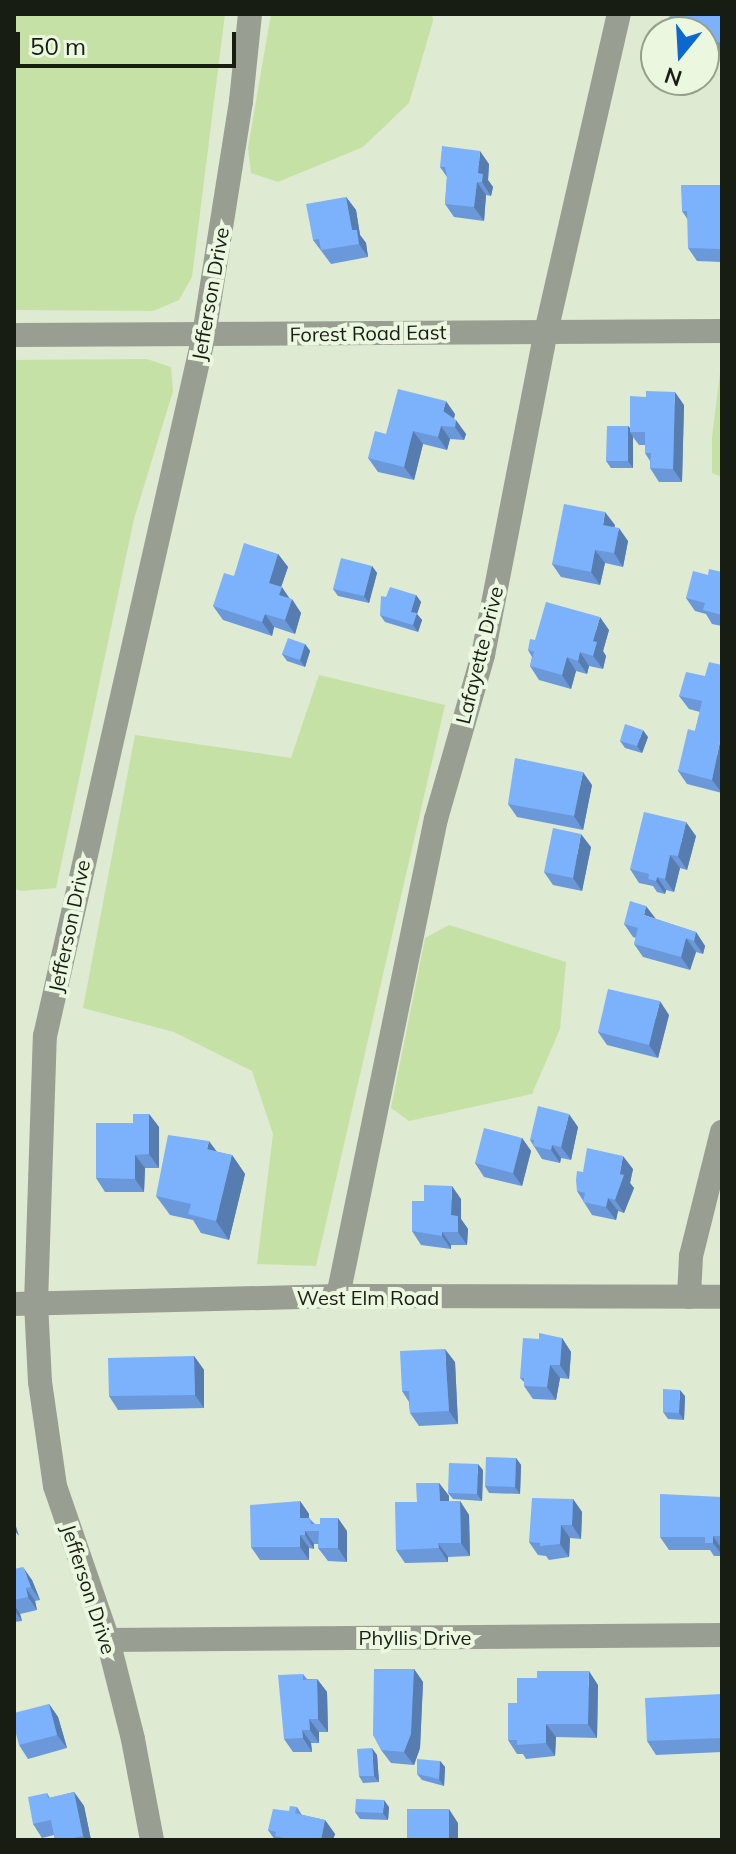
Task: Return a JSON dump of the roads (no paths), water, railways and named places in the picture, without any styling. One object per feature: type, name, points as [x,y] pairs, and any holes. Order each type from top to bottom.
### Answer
[{"type":"street","name":"Jefferson Drive","points":[[152,1840],[133,1739],[108,1640],[55,1486],[25,1304],[45,1036],[204,335],[241,101],[250,14]]},
{"type":"street","name":"Lafayette Drive","points":[[338,1296],[436,819],[483,655],[546,332],[619,14]]},
{"type":"street","name":"Forest Road East","points":[[14,335],[722,331]]},
{"type":"street","points":[[689,1297],[691,1256],[722,1132]]},
{"type":"street","name":"West Elm Road","points":[[25,1304],[338,1296],[722,1297]]},
{"type":"street","name":"Phyllis Drive","points":[[108,1640],[722,1635]]}]
